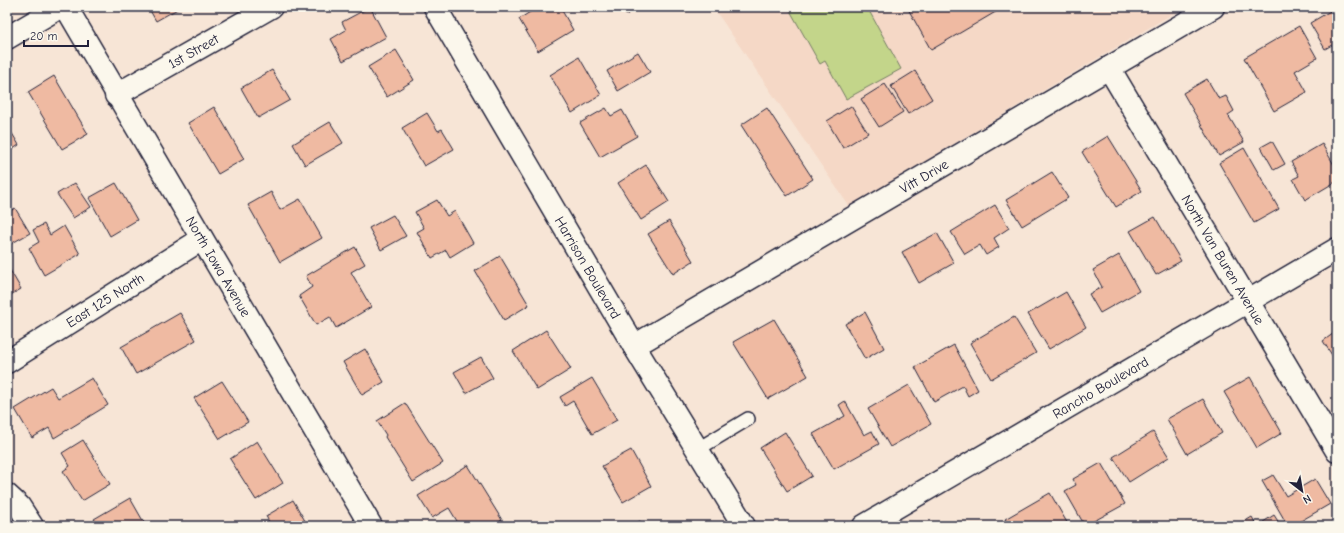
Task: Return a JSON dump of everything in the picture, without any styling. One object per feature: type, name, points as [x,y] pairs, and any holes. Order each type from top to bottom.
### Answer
[{"type":"street","points":[[7,38],[60,7]]},
{"type":"street","name":"North Iowa Avenue","points":[[66,7],[116,95],[371,526]]},
{"type":"street","name":"1st Street","points":[[116,95],[271,7]]},
{"type":"street","name":"Harrison Boulevard","points":[[435,7],[634,346],[744,526]]},
{"type":"street","name":"Vitt Drive","points":[[634,346],[1213,7]]},
{"type":"street","name":"North Van Buren Avenue","points":[[1110,68],[1337,451]]},
{"type":"street","name":"East 125 North","points":[[7,362],[202,239]]},
{"type":"street","name":"Rancho Boulevard","points":[[864,526],[1337,249]]},
{"type":"street","points":[[7,495],[19,506],[32,526]]},
{"type":"lane","points":[[698,449],[748,419]]},
{"type":"shaded area","points":[[713,7],[1184,7],[849,206]]},
{"type":"green space","points":[[788,7],[867,7],[901,69],[846,99],[825,61],[820,64]]},
{"type":"building","points":[[148,7],[181,7],[156,21]]},
{"type":"building","points":[[370,7],[386,37],[343,61],[331,39],[346,30],[342,22]]},
{"type":"building","points":[[538,7],[560,7],[573,30],[538,51],[519,19]]},
{"type":"building","points":[[622,7],[639,7],[626,15]]},
{"type":"building","points":[[907,7],[1004,7],[931,50]]},
{"type":"building","points":[[1337,7],[1337,42],[1325,49],[1310,23]]},
{"type":"building","points":[[1299,26],[1317,58],[1295,71],[1307,92],[1274,111],[1244,58]]},
{"type":"building","points":[[396,50],[414,80],[387,97],[368,67]]},
{"type":"building","points":[[638,52],[650,72],[618,91],[607,71]]},
{"type":"building","points":[[579,57],[601,95],[572,113],[550,75]]},
{"type":"building","points":[[272,70],[290,100],[258,118],[241,88]]},
{"type":"building","points":[[915,71],[932,99],[908,114],[891,86]]},
{"type":"building","points":[[54,76],[88,134],[62,149],[28,92]]},
{"type":"building","points":[[1207,79],[1219,99],[1226,96],[1234,111],[1228,115],[1244,142],[1219,156],[1183,93]]},
{"type":"building","points":[[885,84],[903,112],[879,127],[861,99]]},
{"type":"building","points":[[851,106],[868,133],[843,148],[827,121]]},
{"type":"building","points":[[214,107],[244,159],[218,174],[188,123]]},
{"type":"building","points":[[606,108],[611,116],[622,110],[637,136],[600,157],[580,123]]},
{"type":"building","points":[[767,108],[813,179],[787,196],[741,125]]},
{"type":"building","points":[[427,113],[438,131],[442,129],[454,149],[424,166],[402,128]]},
{"type":"building","points":[[330,122],[343,143],[305,165],[293,144]]},
{"type":"building","points":[[7,125],[19,145],[7,153]]},
{"type":"building","points":[[1108,136],[1142,191],[1116,207],[1082,152]]},
{"type":"building","points":[[1272,141],[1285,164],[1274,170],[1261,147]]},
{"type":"building","points":[[1322,144],[1337,170],[1337,181],[1305,200],[1293,179],[1299,176],[1291,162]]},
{"type":"building","points":[[1244,148],[1279,209],[1254,223],[1219,163]]},
{"type":"building","points":[[646,165],[669,202],[641,220],[618,183]]},
{"type":"building","points":[[1052,172],[1068,198],[1022,226],[1006,200]]},
{"type":"building","points":[[75,183],[91,207],[73,218],[57,194]]},
{"type":"building","points":[[116,183],[137,220],[110,236],[89,198]]},
{"type":"building","points":[[271,192],[280,210],[300,199],[322,238],[280,262],[248,205]]},
{"type":"building","points":[[437,200],[447,216],[455,211],[473,243],[450,257],[446,250],[432,258],[417,232],[424,228],[415,212]]},
{"type":"building","points":[[995,205],[1009,228],[994,238],[999,247],[986,255],[980,245],[965,254],[951,232]]},
{"type":"building","points":[[15,208],[30,233],[7,246],[7,213]]},
{"type":"building","points":[[393,215],[406,236],[381,250],[369,228]]},
{"type":"building","points":[[1155,217],[1181,261],[1156,275],[1130,231]]},
{"type":"building","points":[[669,221],[693,261],[673,274],[648,234]]},
{"type":"building","points":[[44,224],[50,235],[64,226],[80,254],[44,275],[29,248],[39,242],[33,230]]},
{"type":"building","points":[[937,233],[954,263],[919,283],[902,252]]},
{"type":"building","points":[[355,247],[365,264],[351,272],[371,307],[336,328],[330,317],[316,325],[299,296],[312,287],[306,276]]},
{"type":"building","points":[[1119,255],[1139,291],[1100,313],[1089,294],[1102,287],[1093,270]]},
{"type":"building","points":[[500,256],[529,305],[504,320],[475,271]]},
{"type":"building","points":[[7,265],[21,289],[7,297]]},
{"type":"building","points":[[1066,292],[1086,327],[1049,349],[1028,314]]},
{"type":"building","points":[[865,312],[884,348],[865,359],[845,324]]},
{"type":"building","points":[[180,313],[196,340],[136,374],[121,347]]},
{"type":"building","points":[[1014,317],[1036,353],[991,379],[970,343]]},
{"type":"building","points":[[774,319],[808,376],[768,399],[733,342]]},
{"type":"building","points":[[546,330],[571,369],[537,390],[513,351]]},
{"type":"building","points":[[1337,331],[1337,363],[1323,341]]},
{"type":"building","points":[[954,345],[978,390],[968,396],[963,386],[934,402],[915,367]]},
{"type":"building","points":[[365,349],[384,382],[362,395],[343,362]]},
{"type":"building","points":[[481,357],[493,378],[466,393],[454,372]]},
{"type":"building","points":[[1250,377],[1282,433],[1257,448],[1224,392]]},
{"type":"building","points":[[92,378],[108,405],[54,438],[49,428],[32,438],[15,409],[51,387],[58,398]]},
{"type":"building","points":[[592,378],[617,420],[592,434],[573,401],[565,406],[560,397]]},
{"type":"building","points":[[222,381],[248,422],[220,439],[194,398]]},
{"type":"building","points":[[909,385],[931,424],[890,447],[868,409]]},
{"type":"building","points":[[1203,399],[1222,433],[1187,454],[1167,419]]},
{"type":"building","points":[[845,401],[864,435],[872,431],[879,444],[834,469],[813,434],[845,416],[839,405]]},
{"type":"building","points":[[405,403],[443,463],[413,482],[385,437],[386,435],[377,421]]},
{"type":"building","points":[[785,432],[812,476],[787,491],[760,448]]},
{"type":"building","points":[[1153,432],[1169,457],[1129,482],[1113,457]]},
{"type":"building","points":[[83,440],[110,484],[82,501],[63,471],[70,466],[62,453]]},
{"type":"building","points":[[257,441],[283,483],[256,500],[230,459]]},
{"type":"building","points":[[631,450],[651,486],[623,502],[602,466]]},
{"type":"building","points":[[1101,463],[1125,504],[1085,526],[1065,491],[1076,485],[1073,479]]},
{"type":"building","points":[[468,465],[502,520],[493,526],[460,526],[449,508],[432,518],[418,496]]},
{"type":"building","points":[[1273,475],[1286,496],[1315,479],[1330,504],[1292,526],[1288,526],[1262,481]]},
{"type":"building","points":[[1050,493],[1069,526],[1009,526],[1005,519]]},
{"type":"building","points":[[130,498],[146,526],[98,526],[94,519]]},
{"type":"building","points":[[293,500],[308,526],[271,526],[266,516]]},
{"type":"building","points":[[1274,515],[1281,526],[1257,526]]},
{"type":"building","points":[[1252,517],[1257,526],[1244,526],[1242,523]]},
{"type":"building","points":[[640,521],[642,526],[632,526]]},
{"type":"building","points":[[669,522],[671,526],[662,526]]}]
